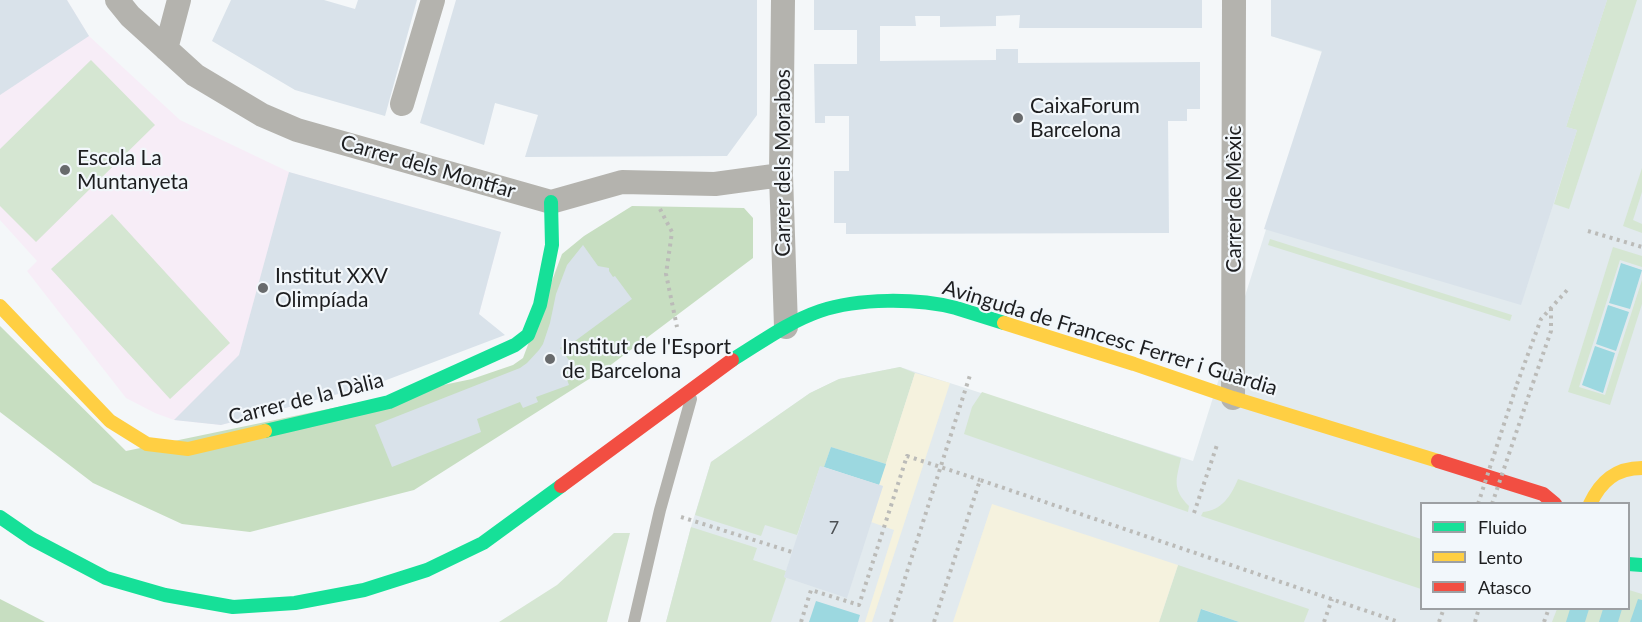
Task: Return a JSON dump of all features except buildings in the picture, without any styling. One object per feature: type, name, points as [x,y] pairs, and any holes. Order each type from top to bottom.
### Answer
[{"type":"street","name":"Carrer dels Montfar","points":[[117,0],[130,16],[195,75],[262,115],[297,130],[551,202]]},
{"type":"street","points":[[166,49],[179,0]]},
{"type":"street","points":[[402,104],[433,0]]},
{"type":"street","name":"Carrer dels Morabos","points":[[783,0],[781,175],[786,327]]},
{"type":"street","name":"Carrer de Mèxic","points":[[1233,398],[1234,0]]},
{"type":"street","points":[[551,202],[622,182],[715,184],[781,175]]},
{"type":"street","name":"Carrer de la Dàlia","points":[[0,306],[110,421],[147,444],[189,449],[389,402],[515,345],[528,335],[540,305],[552,245],[551,202]]},
{"type":"street","name":"Avinguda de Francesc Ferrer i Guàrdia","points":[[0,517],[32,539],[106,578],[165,595],[233,607],[295,603],[364,590],[427,570],[483,543],[731,360],[786,327],[820,311],[856,303],[918,302],[955,308],[1233,398],[1543,494],[1553,502]]},
{"type":"street","points":[[1591,494],[1607,478],[1620,470],[1638,464]]},
{"type":"street","name":"Avinguda de Francesc Ferrer i Guàrdia","points":[[1543,494],[1564,492]]},
{"type":"lane","points":[[634,622],[660,510],[695,387]]},
{"type":"path","points":[[658,206],[672,232],[666,274],[677,327]]},
{"type":"path","points":[[1588,231],[1642,247]]},
{"type":"path","points":[[1479,502],[1541,319],[1569,288]]},
{"type":"path","points":[[1493,502],[1551,331],[1551,308]]},
{"type":"path","points":[[891,622],[972,372]]},
{"type":"path","points":[[1194,513],[1218,442]]},
{"type":"path","points":[[801,622],[811,590],[859,605],[907,456],[1399,622]]},
{"type":"path","points":[[934,622],[980,480]]},
{"type":"path","points":[[700,523],[792,552]]},
{"type":"path","points":[[1324,622],[1332,599]]},
{"type":"shaded area","name":"Institut XXV Olimpíada","points":[[0,0],[67,0],[89,36],[180,120],[289,172],[501,232],[479,314],[376,384],[221,425],[174,420],[126,398],[27,271],[37,261],[0,220]]},
{"type":"shaded area","points":[[1271,0],[1642,0],[1642,622],[666,622],[711,462],[810,393],[839,379],[900,367],[1193,461],[1322,52],[1271,36]]},
{"type":"green space","points":[[1607,0],[1637,0],[1569,209],[1554,204],[1577,130],[1566,127]]},
{"type":"green space","points":[[91,60],[155,125],[36,242],[0,206],[0,149]]},
{"type":"green space","points":[[1642,168],[1642,192],[1633,220],[1642,224],[1642,233],[1623,226]]},
{"type":"green space","points":[[632,206],[744,208],[753,218],[753,258],[608,367],[414,490],[250,532],[182,524],[93,483],[0,412],[0,326],[126,451],[472,379],[513,365],[523,358],[562,254],[584,236]]},
{"type":"green space","points":[[112,214],[230,343],[170,399],[51,269]]},
{"type":"green space","points":[[1270,239],[1512,315],[1510,321],[1268,245]]},
{"type":"green space","points":[[1613,247],[1642,256],[1642,267],[1620,260],[1579,387],[1605,395],[1642,280],[1642,304],[1610,405],[1568,392]]},
{"type":"green space","points":[[900,367],[915,373],[886,464],[831,447],[824,467],[820,467],[797,535],[765,525],[761,536],[695,515],[711,462],[810,393],[839,379]]},
{"type":"green space","points":[[982,392],[1181,458],[1177,484],[1180,494],[1189,506],[1188,512],[964,434],[972,407]]},
{"type":"green space","points":[[1238,479],[1420,539],[1420,589],[1201,516],[1203,512],[1221,505]]},
{"type":"green space","points":[[691,527],[757,548],[753,560],[786,571],[784,577],[786,578],[771,622],[666,622]]},
{"type":"green space","points":[[614,533],[630,533],[607,622],[499,622],[557,585]]},
{"type":"green space","points":[[1178,565],[1309,609],[1304,622],[1239,622],[1202,609],[1197,622],[1159,622]]},
{"type":"green space","points":[[1630,590],[1642,594],[1642,622],[1552,622],[1557,610],[1630,610]]},
{"type":"green space","points":[[0,599],[45,622],[0,622]]},
{"type":"sand","points":[[915,373],[950,383],[872,622],[865,622],[894,530],[871,522],[883,486],[879,485]]},
{"type":"sand","points":[[992,504],[1178,565],[1159,622],[953,622]]},
{"type":"water","points":[[1621,263],[1642,270],[1630,309],[1609,303]]},
{"type":"water","points":[[1608,305],[1629,312],[1616,351],[1596,344]]},
{"type":"water","points":[[1595,346],[1615,353],[1603,393],[1582,385]]},
{"type":"water","points":[[831,447],[886,464],[879,485],[824,467]]},
{"type":"water","points":[[1638,599],[1642,600],[1642,622],[1630,622]]},
{"type":"water","points":[[816,601],[860,615],[858,622],[809,622]]},
{"type":"water","points":[[1201,609],[1239,622],[1197,622]]},
{"type":"water","points":[[1570,610],[1589,610],[1585,622],[1566,622]]},
{"type":"water","points":[[1603,610],[1622,610],[1618,622],[1599,622]]},
{"type":"traffic: fast","points":[[265,431],[389,402],[515,345],[528,335],[540,305],[552,245],[551,202]]},
{"type":"traffic: fast","points":[[732,360],[797,321],[820,311],[852,304],[888,301],[924,302],[956,308],[1004,323]]},
{"type":"traffic: fast","points":[[0,517],[32,539],[106,578],[165,595],[233,607],[295,603],[364,590],[427,570],[483,543],[561,486]]},
{"type":"traffic: fast","points":[[1630,564],[1642,565]]},
{"type":"traffic: slow","points":[[0,306],[110,421],[147,444],[188,449],[265,431]]},
{"type":"traffic: slow","points":[[1004,323],[1233,398],[1438,461]]},
{"type":"traffic: slow","points":[[1591,502],[1610,477],[1624,470],[1642,468]]},
{"type":"traffic: jam","points":[[561,486],[732,360]]},
{"type":"traffic: jam","points":[[1438,461],[1543,494],[1553,502]]},
{"type":"place","name":"CaixaForum Barcelona","points":[[1018,118]]},
{"type":"place","name":"Escola La Muntanyeta","points":[[65,170]]},
{"type":"place","name":"Institut XXV Olimpíada","points":[[263,288]]},
{"type":"place","name":"Institut de l'Esport de Barcelona","points":[[550,359]]}]
